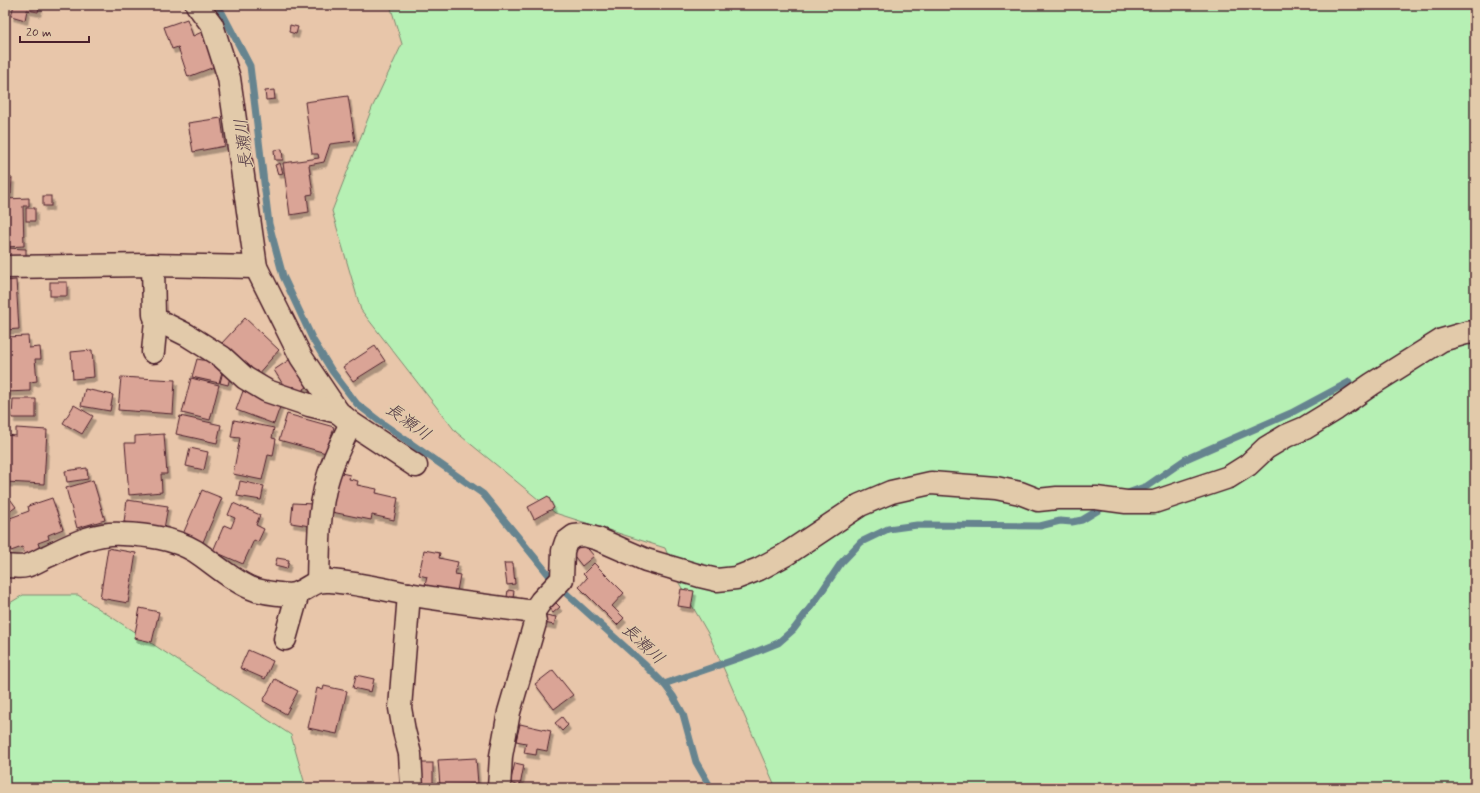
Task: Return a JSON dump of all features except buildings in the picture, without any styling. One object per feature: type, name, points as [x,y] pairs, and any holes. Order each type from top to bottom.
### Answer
[{"type":"street","points":[[197,5],[212,25],[229,78],[256,267],[301,357],[345,418]]},
{"type":"street","points":[[153,266],[154,315],[156,320],[153,352]]},
{"type":"street","points":[[5,267],[256,267]]},
{"type":"street","points":[[156,320],[186,335],[222,357],[245,378],[267,391],[345,418],[416,466]]},
{"type":"street","points":[[532,614],[556,585],[566,542],[574,536],[584,535],[598,539],[646,560],[717,580],[736,578],[760,569],[785,555],[860,505],[891,492],[931,483],[996,488],[1020,493],[1038,500],[1057,498],[1096,498],[1126,502],[1154,502],[1229,477],[1248,465],[1266,448],[1336,410],[1372,384],[1442,340],[1475,332]]},
{"type":"street","points":[[318,581],[321,512],[329,473],[345,418]]},
{"type":"street","points":[[5,566],[25,566],[81,540],[121,533],[156,537],[177,542],[194,550],[243,584],[255,590],[272,593],[293,594],[298,593],[318,581],[329,581],[527,611],[534,616],[535,623],[509,712],[501,756],[498,788]]},
{"type":"street","points":[[285,639],[298,593]]},
{"type":"street","points":[[409,594],[400,708],[410,754],[412,788]]},
{"type":"green space","points":[[390,5],[1475,5],[1475,788],[776,788],[709,635],[679,583],[665,548],[555,513],[456,432],[361,310],[332,211],[372,108],[402,44]]},
{"type":"green space","points":[[23,595],[78,595],[291,735],[306,788],[5,788],[5,606]]},
{"type":"waterway","name":"長瀬川","points":[[218,5],[250,66],[269,224],[283,276],[313,340],[332,371],[357,404],[483,494],[558,586],[664,684],[683,714],[696,762],[711,788]]},
{"type":"waterway","points":[[1125,494],[1147,486],[1186,459],[1291,413],[1349,382]]},
{"type":"waterway","points":[[664,684],[778,643],[794,629],[841,563],[861,542],[888,529],[917,525],[1040,526],[1060,521],[1072,522],[1082,520],[1107,505]]}]
